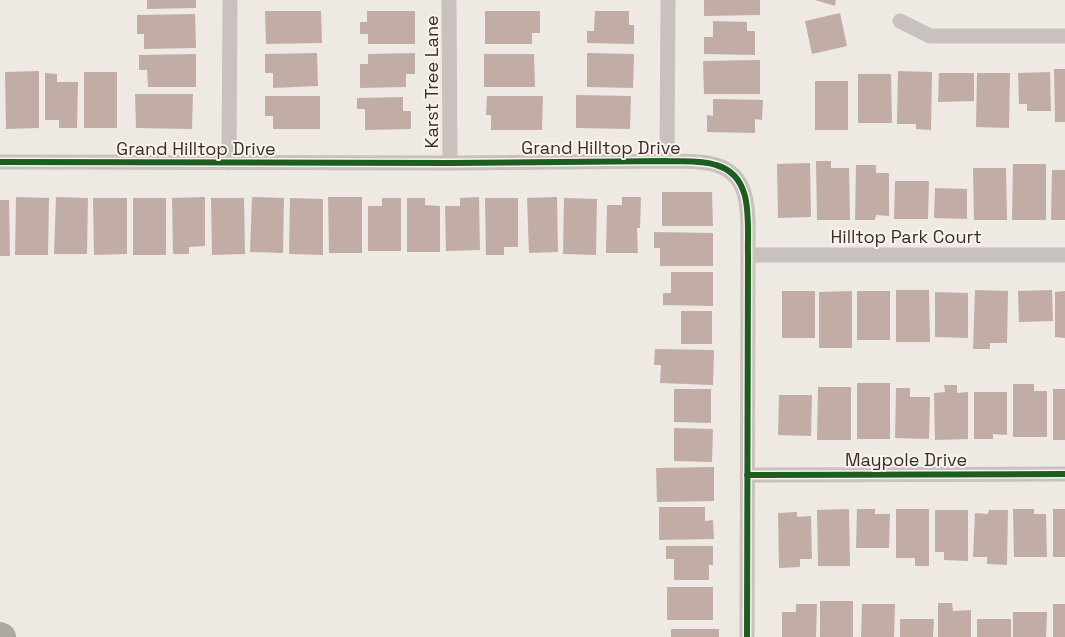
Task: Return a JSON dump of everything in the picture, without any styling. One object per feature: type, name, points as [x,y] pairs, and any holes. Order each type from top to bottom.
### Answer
[{"type":"street","points":[[229,163],[230,0]]},
{"type":"street","name":"Karst Tree Lane","points":[[449,0],[450,163]]},
{"type":"street","points":[[666,161],[668,0]]},
{"type":"street","points":[[900,21],[930,36],[1065,36]]},
{"type":"street","name":"Grand Hilltop Drive","points":[[0,162],[450,163],[666,161],[717,165],[732,172],[742,185],[747,200],[747,637]]},
{"type":"street","name":"Hilltop Park Court","points":[[748,255],[1065,255]]},
{"type":"street","name":"Maypole Drive","points":[[747,474],[1065,474]]},
{"type":"building","points":[[147,0],[196,0],[196,8],[147,9]]},
{"type":"building","points":[[704,0],[760,0],[760,15],[704,16]]},
{"type":"building","points":[[815,0],[836,0],[835,6]]},
{"type":"building","points":[[265,11],[321,11],[322,43],[266,44]]},
{"type":"building","points":[[367,11],[415,11],[415,44],[368,44],[368,34],[360,34],[360,22],[367,22]]},
{"type":"building","points":[[485,11],[540,11],[540,33],[532,33],[532,44],[485,44]]},
{"type":"building","points":[[595,11],[629,11],[629,25],[634,25],[634,44],[587,43],[587,31],[594,31]]},
{"type":"building","points":[[840,13],[847,46],[812,54],[805,21]]},
{"type":"building","points":[[195,14],[196,48],[144,49],[144,34],[137,34],[137,15]]},
{"type":"building","points":[[713,21],[747,22],[747,31],[755,31],[755,55],[704,54],[704,37],[713,37]]},
{"type":"building","points":[[317,53],[318,86],[273,88],[273,73],[265,73],[265,54]]},
{"type":"building","points":[[415,53],[415,74],[406,74],[406,87],[360,88],[360,64],[368,64],[368,54]]},
{"type":"building","points":[[587,53],[634,54],[633,88],[587,87]]},
{"type":"building","points":[[196,54],[196,87],[148,87],[147,70],[139,70],[139,55]]},
{"type":"building","points":[[484,54],[534,54],[535,87],[484,87]]},
{"type":"building","points":[[760,60],[760,94],[704,94],[703,61]]},
{"type":"building","points":[[1054,69],[1065,69],[1065,122],[1055,122]]},
{"type":"building","points":[[39,71],[39,128],[6,129],[5,72]]},
{"type":"building","points":[[898,71],[932,72],[931,130],[916,129],[916,124],[897,124]]},
{"type":"building","points":[[84,72],[117,72],[117,128],[84,128]]},
{"type":"building","points":[[1050,72],[1051,111],[1027,111],[1027,104],[1019,104],[1018,73]]},
{"type":"building","points":[[45,73],[57,74],[57,82],[78,82],[77,128],[59,128],[59,120],[45,120]]},
{"type":"building","points":[[939,73],[974,73],[974,101],[938,102]]},
{"type":"building","points":[[977,73],[1010,73],[1009,128],[976,127]]},
{"type":"building","points":[[858,74],[891,74],[892,123],[858,123]]},
{"type":"building","points":[[815,81],[848,81],[848,130],[815,130]]},
{"type":"building","points":[[135,94],[193,94],[192,129],[136,128]]},
{"type":"building","points":[[576,95],[631,96],[630,129],[576,128]]},
{"type":"building","points":[[265,96],[320,96],[320,129],[273,129],[273,116],[265,116]]},
{"type":"building","points":[[487,96],[543,96],[542,130],[491,130],[491,115],[486,115]]},
{"type":"building","points":[[403,97],[403,111],[411,111],[411,129],[365,130],[365,109],[357,109],[357,98]]},
{"type":"building","points":[[713,99],[763,100],[762,120],[755,119],[755,133],[707,132],[707,115],[713,116]]},
{"type":"building","points":[[816,161],[831,161],[831,168],[849,168],[850,220],[817,220]]},
{"type":"building","points":[[810,163],[811,217],[778,218],[777,164]]},
{"type":"building","points":[[1013,164],[1046,164],[1046,220],[1012,220]]},
{"type":"building","points":[[856,165],[876,165],[876,173],[889,173],[889,216],[876,215],[875,220],[855,220]]},
{"type":"building","points":[[973,168],[1006,168],[1007,220],[974,220]]},
{"type":"building","points":[[1052,170],[1065,170],[1065,220],[1051,220]]},
{"type":"building","points":[[895,181],[929,181],[928,219],[894,219]]},
{"type":"building","points":[[935,188],[967,189],[967,219],[934,218]]},
{"type":"building","points":[[662,192],[712,192],[713,226],[662,226]]},
{"type":"building","points":[[16,197],[49,198],[48,255],[15,255]]},
{"type":"building","points":[[56,197],[88,198],[87,254],[54,254]]},
{"type":"building","points":[[205,197],[205,246],[189,247],[189,254],[173,254],[172,198]]},
{"type":"building","points":[[252,197],[284,198],[283,253],[250,252]]},
{"type":"building","points":[[328,197],[362,197],[362,253],[329,253]]},
{"type":"building","points":[[479,197],[480,250],[446,251],[445,206],[460,206],[460,198]]},
{"type":"building","points":[[557,197],[558,252],[529,253],[527,198]]},
{"type":"building","points":[[622,197],[641,197],[640,228],[637,228],[638,253],[606,253],[607,205],[622,205]]},
{"type":"building","points":[[93,198],[127,198],[127,254],[94,255]]},
{"type":"building","points":[[133,198],[166,198],[166,255],[133,255]]},
{"type":"building","points":[[211,198],[244,198],[245,254],[212,255]]},
{"type":"building","points":[[290,198],[323,199],[323,255],[289,254]]},
{"type":"building","points":[[382,198],[401,198],[401,251],[368,251],[368,206],[382,206]]},
{"type":"building","points":[[407,198],[425,198],[425,205],[440,206],[440,252],[407,252]]},
{"type":"building","points":[[485,198],[518,198],[518,247],[504,247],[504,255],[486,255]]},
{"type":"building","points":[[564,198],[597,199],[596,255],[563,254]]},
{"type":"building","points":[[0,200],[9,200],[10,256],[0,256]]},
{"type":"building","points":[[654,232],[713,233],[713,266],[660,266],[660,248],[654,248]]},
{"type":"building","points":[[671,272],[713,272],[713,306],[663,305],[663,293],[671,293]]},
{"type":"building","points":[[896,290],[929,290],[930,342],[896,342]]},
{"type":"building","points":[[975,290],[1008,291],[1007,343],[990,343],[990,349],[973,349]]},
{"type":"building","points":[[1052,290],[1053,321],[1019,322],[1018,291]]},
{"type":"building","points":[[782,291],[815,291],[815,338],[782,338]]},
{"type":"building","points":[[852,291],[852,348],[819,348],[819,292]]},
{"type":"building","points":[[857,291],[890,291],[890,340],[857,340]]},
{"type":"building","points":[[1065,291],[1065,338],[1055,337],[1055,292]]},
{"type":"building","points":[[935,292],[968,293],[968,338],[935,337]]},
{"type":"building","points":[[681,311],[712,311],[712,344],[681,344]]},
{"type":"building","points":[[655,349],[714,350],[713,385],[660,383],[661,365],[654,365]]},
{"type":"building","points":[[857,383],[890,383],[890,439],[857,439]]},
{"type":"building","points":[[1013,384],[1034,384],[1034,391],[1047,391],[1047,437],[1013,437]]},
{"type":"building","points":[[944,385],[957,385],[957,393],[968,392],[968,439],[935,440],[934,393],[945,392]]},
{"type":"building","points":[[818,387],[851,387],[851,440],[817,440]]},
{"type":"building","points":[[896,388],[910,388],[910,397],[930,397],[929,439],[895,438]]},
{"type":"building","points":[[674,389],[711,389],[711,423],[674,422]]},
{"type":"building","points":[[1053,389],[1065,389],[1065,440],[1053,440]]},
{"type":"building","points":[[974,392],[1007,392],[1007,435],[993,434],[993,439],[974,439]]},
{"type":"building","points":[[779,395],[812,395],[811,436],[778,435]]},
{"type":"building","points":[[674,428],[713,429],[712,462],[674,461]]},
{"type":"building","points":[[714,467],[714,501],[657,502],[656,468]]},
{"type":"building","points":[[659,507],[705,507],[705,521],[713,520],[714,539],[659,540]]},
{"type":"building","points":[[849,509],[850,566],[818,566],[817,510]]},
{"type":"building","points":[[857,509],[875,509],[875,514],[890,514],[889,548],[856,548]]},
{"type":"building","points":[[896,509],[929,509],[929,566],[915,566],[915,558],[896,558]]},
{"type":"building","points":[[1013,509],[1034,509],[1034,514],[1046,514],[1047,557],[1014,557]]},
{"type":"building","points":[[1053,509],[1065,509],[1065,557],[1053,557]]},
{"type":"building","points":[[935,510],[968,510],[968,561],[944,560],[944,552],[935,552]]},
{"type":"building","points":[[989,510],[1008,510],[1007,565],[987,564],[987,557],[973,557],[975,513],[988,514]]},
{"type":"building","points":[[797,512],[797,517],[811,516],[812,559],[800,559],[800,567],[779,568],[778,513]]},
{"type":"building","points":[[666,546],[713,546],[713,565],[709,565],[709,580],[674,580],[674,559],[666,559]]},
{"type":"building","points":[[667,587],[713,587],[713,620],[667,620]]},
{"type":"building","points":[[820,601],[853,601],[853,637],[820,637]]},
{"type":"building","points":[[938,603],[952,603],[953,611],[971,610],[971,637],[938,637]]},
{"type":"building","points":[[796,604],[817,604],[816,637],[782,637],[782,612],[796,612]]},
{"type":"building","points":[[862,604],[895,604],[894,637],[861,637]]},
{"type":"building","points":[[1053,604],[1065,604],[1065,637],[1053,637]]},
{"type":"building","points":[[1013,612],[1047,612],[1046,637],[1013,637]]},
{"type":"building","points":[[900,619],[934,619],[933,637],[900,637]]},
{"type":"building","points":[[977,619],[1011,619],[1011,637],[977,637]]},
{"type":"building","points":[[671,629],[719,629],[719,637],[671,637]]},
{"type":"cycle path","points":[[0,162],[450,163],[667,161],[704,162],[729,171],[737,179],[743,190],[748,215],[747,637]]},
{"type":"cycle path","points":[[747,475],[1065,474]]}]
